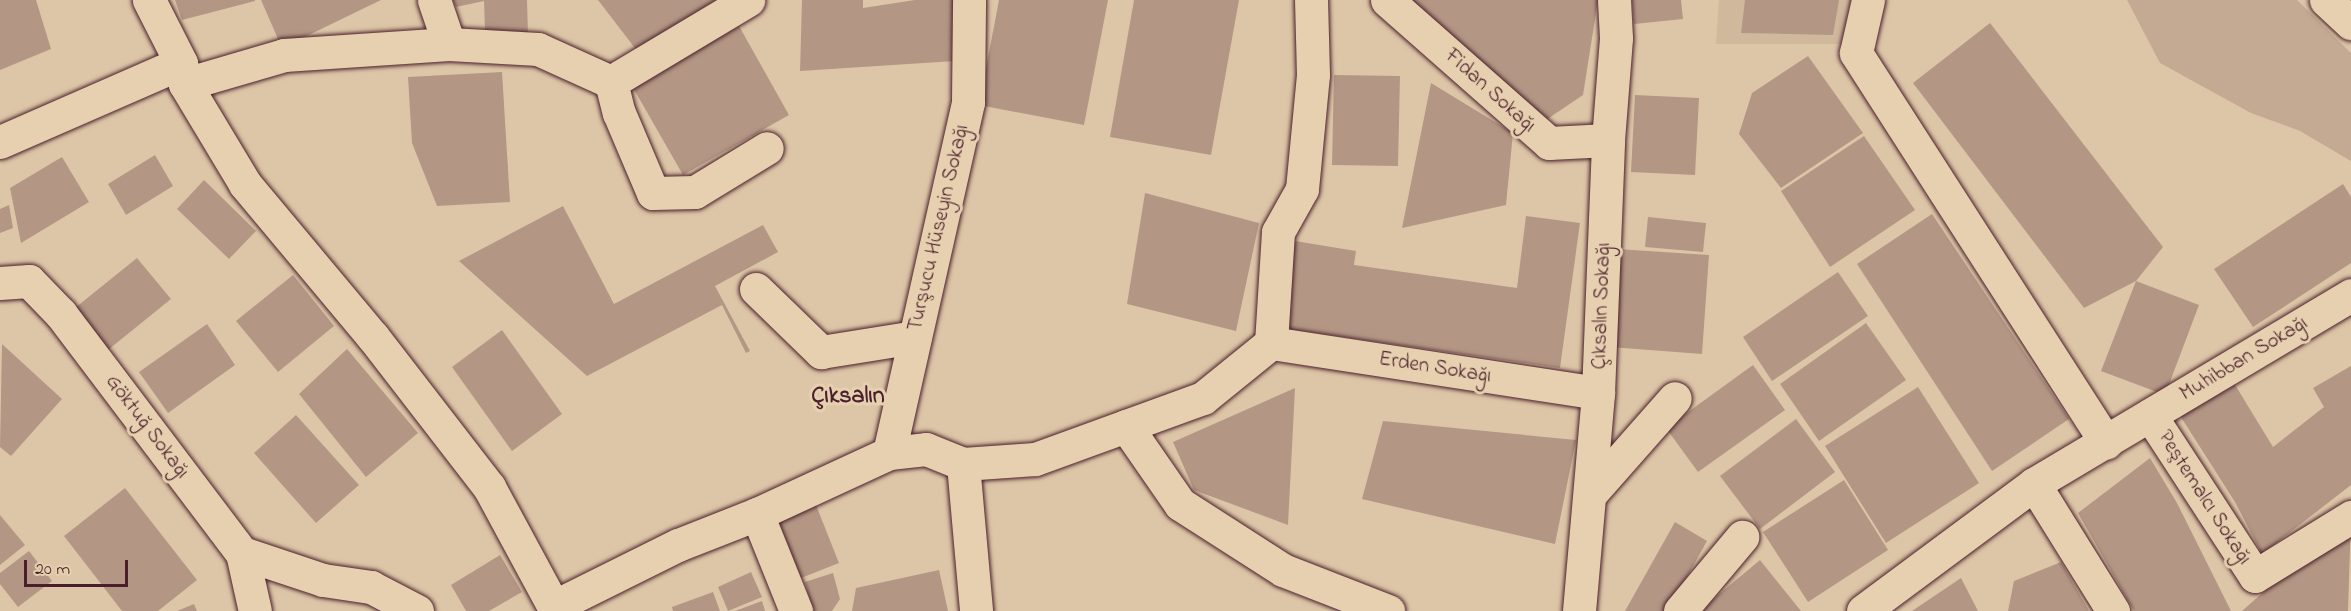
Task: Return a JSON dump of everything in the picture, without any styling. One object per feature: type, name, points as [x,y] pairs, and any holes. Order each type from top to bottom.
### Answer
[{"type":"main road","points":[[149,0],[183,74],[245,184],[374,337],[489,487],[556,609],[678,545],[757,514],[889,453],[926,449],[963,464],[1035,459],[1203,398],[1271,343],[1278,232],[1302,189],[1313,75],[1311,0]]},
{"type":"main road","points":[[434,0],[449,44]]},
{"type":"main road","points":[[611,82],[748,0]]},
{"type":"main road","name":"Turşucu Hüseyin Sokağı","points":[[889,453],[968,102],[969,0]]},
{"type":"main road","name":"Fidan Sokağı","points":[[1387,0],[1549,143],[1608,140]]},
{"type":"main road","name":"Çıksalın Sokağı","points":[[1580,611],[1592,492],[1598,393],[1608,140],[1616,38],[1614,0]]},
{"type":"main road","points":[[1868,0],[1857,53],[2106,443]]},
{"type":"main road","points":[[2326,0],[2351,23]]},
{"type":"main road","points":[[0,142],[183,74],[284,55],[449,44],[538,49],[611,82]]},
{"type":"main road","points":[[611,82],[619,113],[653,194],[695,192],[767,148]]},
{"type":"main road","name":"Göktuğ Sokağı","points":[[0,283],[29,281],[61,314],[242,553],[255,611]]},
{"type":"main road","points":[[756,289],[821,352],[915,336]]},
{"type":"main road","name":"Muhibban Sokağı","points":[[1863,611],[2034,484],[2351,295]]},
{"type":"main road","name":"Erden Sokağı","points":[[1271,343],[1598,393]]},
{"type":"main road","points":[[1592,492],[1675,398]]},
{"type":"main road","name":"Peştemalcı Sokağı","points":[[2150,415],[2254,576],[2351,517]]},
{"type":"main road","points":[[1126,426],[1180,504],[1283,570],[1388,611]]},
{"type":"main road","points":[[963,464],[976,611]]},
{"type":"main road","points":[[2034,484],[2113,611]]},
{"type":"main road","points":[[757,514],[796,611]]},
{"type":"main road","points":[[1680,611],[1742,537]]},
{"type":"main road","points":[[242,553],[323,580],[371,587],[417,611]]},
{"type":"shaded area","points":[[1719,0],[1868,0],[1859,44],[1716,44]]},
{"type":"shaded area","points":[[2127,0],[2297,0],[2351,53],[2351,161],[2300,131],[2251,113],[2160,63]]},
{"type":"building","points":[[0,0],[36,0],[51,49],[0,70]]},
{"type":"building","points":[[175,0],[255,0],[255,1],[182,20]]},
{"type":"building","points":[[261,0],[381,0],[282,48]]},
{"type":"building","points":[[453,0],[527,0],[528,34],[485,31],[484,1],[456,7]]},
{"type":"building","points":[[598,0],[720,0],[641,56]]},
{"type":"building","points":[[802,0],[863,0],[863,8],[915,0],[958,0],[955,61],[800,71]]},
{"type":"building","points":[[999,0],[1108,0],[1084,125],[979,105]]},
{"type":"building","points":[[1134,0],[1239,0],[1211,155],[1110,137]]},
{"type":"building","points":[[1408,0],[1598,0],[1583,95],[1540,124]]},
{"type":"building","points":[[1632,0],[1681,0],[1683,19],[1634,24]]},
{"type":"building","points":[[1745,0],[1839,0],[1833,35],[1741,33]]},
{"type":"building","points":[[1990,23],[2163,247],[2136,281],[2084,308],[1913,83]]},
{"type":"building","points":[[739,26],[789,115],[683,175],[632,86]]},
{"type":"building","points":[[1808,56],[1863,133],[1781,188],[1739,134],[1752,93]]},
{"type":"building","points":[[502,72],[510,202],[437,206],[412,143],[408,77]]},
{"type":"building","points":[[1334,75],[1400,76],[1398,166],[1332,165]]},
{"type":"building","points":[[1431,83],[1513,133],[1506,205],[1402,228]]},
{"type":"building","points":[[1635,95],[1699,98],[1695,175],[1631,172]]},
{"type":"building","points":[[1864,136],[1915,210],[1830,267],[1781,191]]},
{"type":"building","points":[[155,155],[173,186],[126,215],[108,184]]},
{"type":"building","points":[[62,157],[89,202],[21,243],[10,188]]},
{"type":"building","points":[[204,180],[256,231],[229,259],[177,209]]},
{"type":"building","points":[[2343,184],[2351,197],[2351,263],[2253,327],[2214,269]]},
{"type":"building","points":[[1145,193],[1259,223],[1236,331],[1127,304]]},
{"type":"building","points":[[9,205],[13,228],[0,233],[0,209]]},
{"type":"building","points":[[563,206],[614,304],[763,225],[778,252],[715,286],[750,351],[746,353],[722,305],[587,376],[459,261]]},
{"type":"building","points":[[1932,214],[2069,419],[1992,471],[1857,264]]},
{"type":"building","points":[[1526,216],[1580,223],[1560,368],[1280,328],[1295,241],[1356,251],[1354,265],[1517,288]]},
{"type":"building","points":[[1648,217],[1706,223],[1703,252],[1645,247]]},
{"type":"building","points":[[1617,249],[1709,255],[1702,354],[1610,347]]},
{"type":"building","points":[[137,258],[171,299],[103,354],[70,312]]},
{"type":"building","points":[[1838,272],[1868,316],[1772,381],[1743,337]]},
{"type":"building","points":[[293,275],[334,326],[278,372],[236,321]]},
{"type":"building","points":[[2136,281],[2199,305],[2165,395],[2101,371]]},
{"type":"building","points":[[1866,323],[1906,380],[1819,441],[1780,384]]},
{"type":"building","points":[[207,324],[235,365],[168,413],[139,372]]},
{"type":"building","points":[[502,330],[562,414],[512,451],[452,367]]},
{"type":"building","points":[[2,344],[62,399],[11,456],[0,447]]},
{"type":"building","points":[[347,349],[418,433],[366,477],[299,394]]},
{"type":"building","points":[[1753,365],[1785,410],[1698,472],[1666,428]]},
{"type":"building","points":[[2351,366],[2351,485],[2262,554],[2235,502],[2172,403],[2226,370],[2273,447],[2324,407],[2313,388]]},
{"type":"building","points":[[1918,387],[1979,483],[1886,543],[1825,446]]},
{"type":"building","points":[[1295,388],[1288,525],[1194,490],[1173,442]]},
{"type":"building","points":[[296,415],[359,485],[316,523],[254,453]]},
{"type":"building","points":[[1796,419],[1835,472],[1760,529],[1720,476]]},
{"type":"building","points":[[1383,421],[1576,440],[1555,544],[1362,499]]},
{"type":"building","points":[[2150,458],[2177,503],[2231,611],[2134,611],[2078,513]]},
{"type":"building","points":[[1844,480],[1888,550],[1808,602],[1763,532]]},
{"type":"building","points":[[125,488],[197,580],[158,611],[122,611],[64,536]]},
{"type":"building","points":[[812,495],[839,563],[801,578],[774,511]]},
{"type":"building","points":[[0,515],[25,545],[0,565]]},
{"type":"building","points":[[2351,517],[2348,611],[2242,611],[2339,525]]},
{"type":"building","points":[[1675,522],[1707,541],[1668,611],[1625,611]]},
{"type":"building","points":[[29,551],[52,581],[18,607],[0,584],[0,573]]},
{"type":"building","points":[[500,555],[522,592],[489,611],[466,611],[451,585]]},
{"type":"building","points":[[1760,560],[1801,611],[1699,611]]},
{"type":"building","points":[[2061,562],[2089,611],[2008,611],[2014,581]]},
{"type":"building","points":[[939,570],[948,611],[852,611],[856,588]]},
{"type":"building","points":[[751,572],[762,597],[728,611],[718,587]]},
{"type":"building","points":[[833,573],[840,599],[832,611],[813,611],[805,582]]},
{"type":"building","points":[[1961,578],[1978,611],[1912,611]]},
{"type":"building","points":[[713,592],[720,611],[673,611],[672,607]]},
{"type":"building","points":[[762,601],[765,611],[735,611]]},
{"type":"building","points":[[194,604],[197,611],[177,611]]},
{"type":"district","name":"Çıksalın","points":[[848,397]]}]
